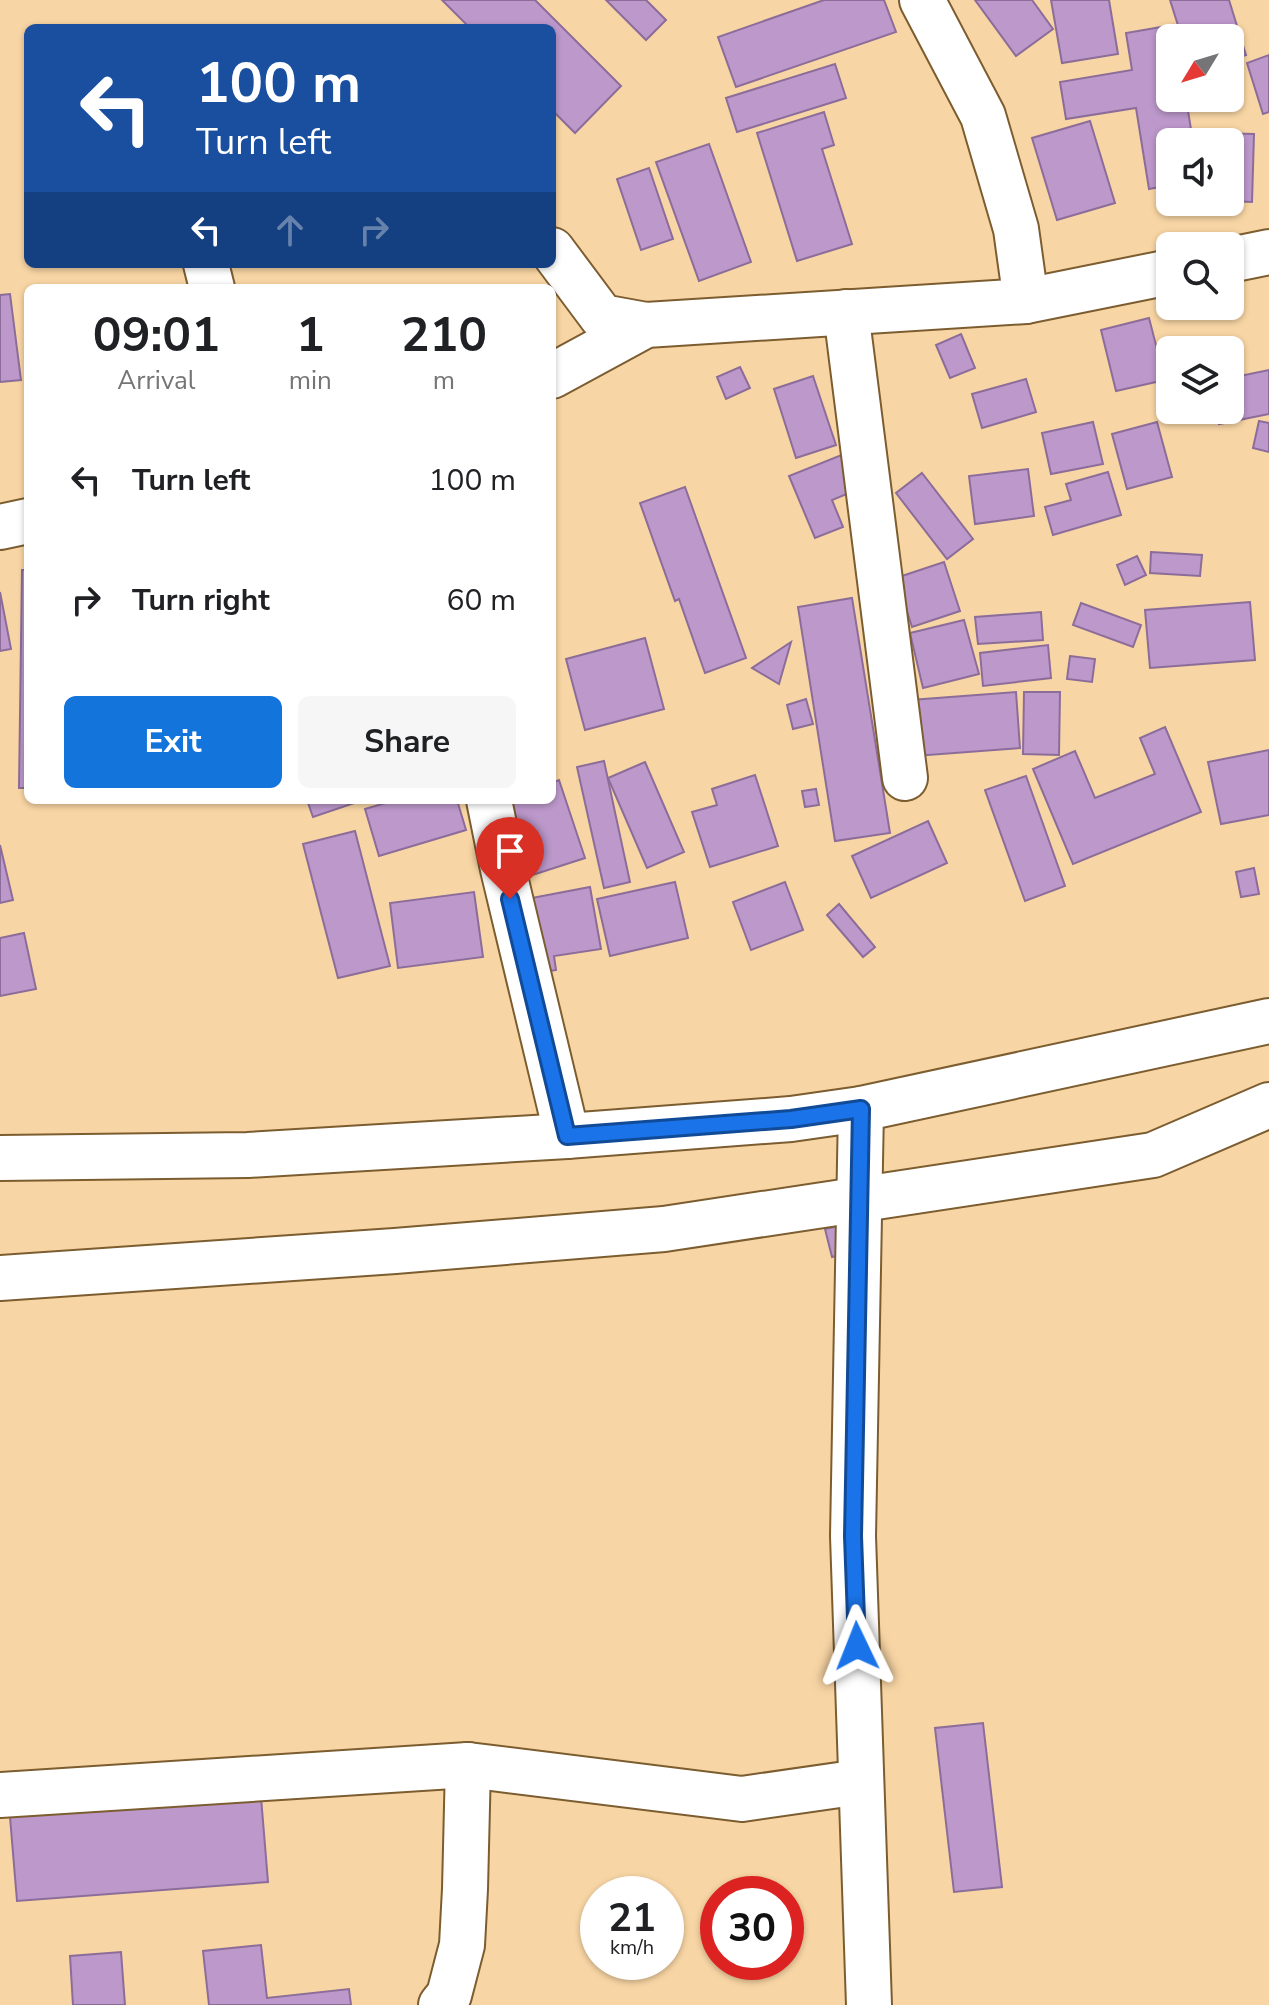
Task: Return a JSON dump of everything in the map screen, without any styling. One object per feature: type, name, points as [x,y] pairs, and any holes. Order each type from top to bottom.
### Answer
[{"type":"street","points":[[922,0],[983,116],[1016,229],[1026,301]]},
{"type":"street","points":[[1244,257],[1269,252]]},
{"type":"street","points":[[556,255],[602,317],[646,325],[1026,301],[1156,275]]},
{"type":"street","points":[[846,312],[905,778]]},
{"type":"street","points":[[556,374],[646,325]]},
{"type":"street","points":[[0,527],[24,522]]},
{"type":"street","points":[[490,804],[567,1136]]},
{"type":"street","points":[[0,1158],[248,1155],[791,1119],[861,1109],[1269,1021]]},
{"type":"street","points":[[0,1278],[664,1229],[1153,1155],[1269,1105]]},
{"type":"street","points":[[861,1109],[853,1536],[869,2005]]},
{"type":"street","points":[[0,1795],[468,1765],[742,1799],[860,1782]]},
{"type":"street","points":[[441,2005],[449,1995],[462,1945],[468,1765]]},
{"type":"building","points":[[442,0],[535,0],[621,86],[575,133],[556,114],[556,24],[466,24]]},
{"type":"building","points":[[606,0],[646,0],[666,20],[646,40]]},
{"type":"building","points":[[824,0],[884,0],[896,32],[736,87],[718,37]]},
{"type":"building","points":[[975,0],[1032,0],[1053,29],[1016,56]]},
{"type":"building","points":[[1051,0],[1109,0],[1118,54],[1062,63]]},
{"type":"building","points":[[1170,0],[1229,0],[1236,24],[1178,24]]},
{"type":"building","points":[[1156,28],[1156,112],[1188,112],[1191,128],[1156,128],[1156,188],[1149,189],[1136,108],[1066,119],[1060,82],[1132,70],[1126,33]]},
{"type":"building","points":[[1269,55],[1269,112],[1263,114],[1247,63]]},
{"type":"building","points":[[835,64],[846,98],[737,132],[726,98]]},
{"type":"building","points":[[824,112],[834,145],[822,149],[852,244],[797,261],[757,133]]},
{"type":"building","points":[[1090,121],[1115,203],[1057,220],[1032,138]]},
{"type":"building","points":[[1244,134],[1254,134],[1252,202],[1244,202]]},
{"type":"building","points":[[709,144],[751,262],[699,281],[656,162]]},
{"type":"building","points":[[649,168],[673,239],[641,250],[617,179]]},
{"type":"building","points":[[10,294],[21,380],[0,382],[0,295]]},
{"type":"building","points":[[1149,318],[1156,345],[1156,382],[1116,391],[1101,330]]},
{"type":"building","points":[[961,334],[975,368],[950,378],[936,345]]},
{"type":"building","points":[[740,367],[750,388],[726,399],[717,377]]},
{"type":"building","points":[[1269,370],[1269,414],[1244,419],[1244,375]]},
{"type":"building","points":[[813,376],[836,445],[796,458],[774,389]]},
{"type":"building","points":[[1026,379],[1036,412],[982,428],[972,394]]},
{"type":"building","points":[[1259,421],[1269,423],[1269,452],[1253,448]]},
{"type":"building","points":[[1093,422],[1103,464],[1051,474],[1042,433]]},
{"type":"building","points":[[1156,422],[1172,477],[1127,489],[1112,434]]},
{"type":"building","points":[[844,454],[859,489],[832,500],[843,527],[815,538],[789,476]]},
{"type":"building","points":[[1028,469],[1034,516],[975,524],[969,476]]},
{"type":"building","points":[[1108,472],[1121,515],[1053,535],[1045,507],[1071,500],[1066,484]]},
{"type":"building","points":[[922,473],[973,539],[947,559],[896,493]]},
{"type":"building","points":[[685,487],[746,658],[705,673],[640,503]]},
{"type":"building","points":[[1151,552],[1202,555],[1200,576],[1150,573]]},
{"type":"building","points":[[1137,556],[1146,575],[1125,585],[1117,565]]},
{"type":"building","points":[[944,562],[960,611],[912,627],[896,578]]},
{"type":"building","points":[[22,570],[24,570],[24,788],[19,788]]},
{"type":"building","points":[[0,592],[11,649],[0,651]]},
{"type":"building","points":[[852,598],[890,833],[835,841],[798,607]]},
{"type":"building","points":[[1250,602],[1255,660],[1150,668],[1145,610]]},
{"type":"building","points":[[1081,603],[1141,625],[1133,647],[1073,625]]},
{"type":"building","points":[[1041,612],[1043,640],[978,644],[975,617]]},
{"type":"building","points":[[964,620],[979,674],[923,688],[910,633]]},
{"type":"building","points":[[645,638],[664,709],[585,730],[566,659]]},
{"type":"building","points":[[791,642],[779,684],[752,668]]},
{"type":"building","points":[[1048,645],[1051,678],[983,686],[980,653]]},
{"type":"building","points":[[1070,656],[1095,659],[1092,682],[1067,679]]},
{"type":"building","points":[[1016,692],[1020,748],[915,756],[911,700]]},
{"type":"building","points":[[1024,692],[1060,692],[1059,755],[1023,754]]},
{"type":"building","points":[[806,699],[813,724],[793,729],[787,705]]},
{"type":"building","points":[[1165,727],[1201,812],[1073,864],[1033,769],[1075,751],[1095,798],[1155,774],[1140,738]]},
{"type":"building","points":[[1269,750],[1269,815],[1221,824],[1208,762]]},
{"type":"building","points":[[604,761],[630,882],[604,888],[577,767]]},
{"type":"building","points":[[645,762],[684,852],[647,868],[608,778]]},
{"type":"building","points":[[755,775],[778,846],[710,867],[692,812],[717,805],[712,789]]},
{"type":"building","points":[[1026,776],[1065,886],[1025,901],[985,790]]},
{"type":"building","points":[[559,780],[585,858],[517,880],[501,804],[556,804],[556,781]]},
{"type":"building","points":[[816,789],[819,805],[805,807],[802,791]]},
{"type":"building","points":[[308,804],[351,804],[313,817]]},
{"type":"building","points":[[382,804],[458,804],[466,830],[379,856],[365,809]]},
{"type":"building","points":[[928,821],[947,863],[871,898],[852,856]]},
{"type":"building","points":[[355,831],[390,966],[338,978],[303,844]]},
{"type":"building","points":[[0,845],[13,900],[0,903]]},
{"type":"building","points":[[1254,868],[1259,894],[1241,897],[1236,872]]},
{"type":"building","points":[[675,882],[688,938],[610,956],[597,899]]},
{"type":"building","points":[[785,882],[803,930],[751,950],[733,902]]},
{"type":"building","points":[[590,887],[601,949],[554,956],[556,970],[529,975],[516,901]]},
{"type":"building","points":[[474,892],[483,957],[398,968],[390,903]]},
{"type":"building","points":[[839,904],[875,947],[863,957],[827,915]]},
{"type":"building","points":[[24,933],[36,989],[0,996],[0,938]]},
{"type":"building","points":[[860,1221],[867,1249],[832,1257],[825,1229]]},
{"type":"building","points":[[983,1723],[1002,1887],[954,1892],[935,1728]]},
{"type":"building","points":[[260,1785],[268,1882],[17,1901],[9,1805]]},
{"type":"building","points":[[261,1945],[267,1998],[349,1989],[351,2005],[209,2005],[203,1951]]},
{"type":"building","points":[[121,1952],[125,2005],[73,2005],[70,1956]]},
{"type":"route","points":[[510,899],[567,1136],[791,1119],[861,1109],[853,1536],[857,1646]]}]
